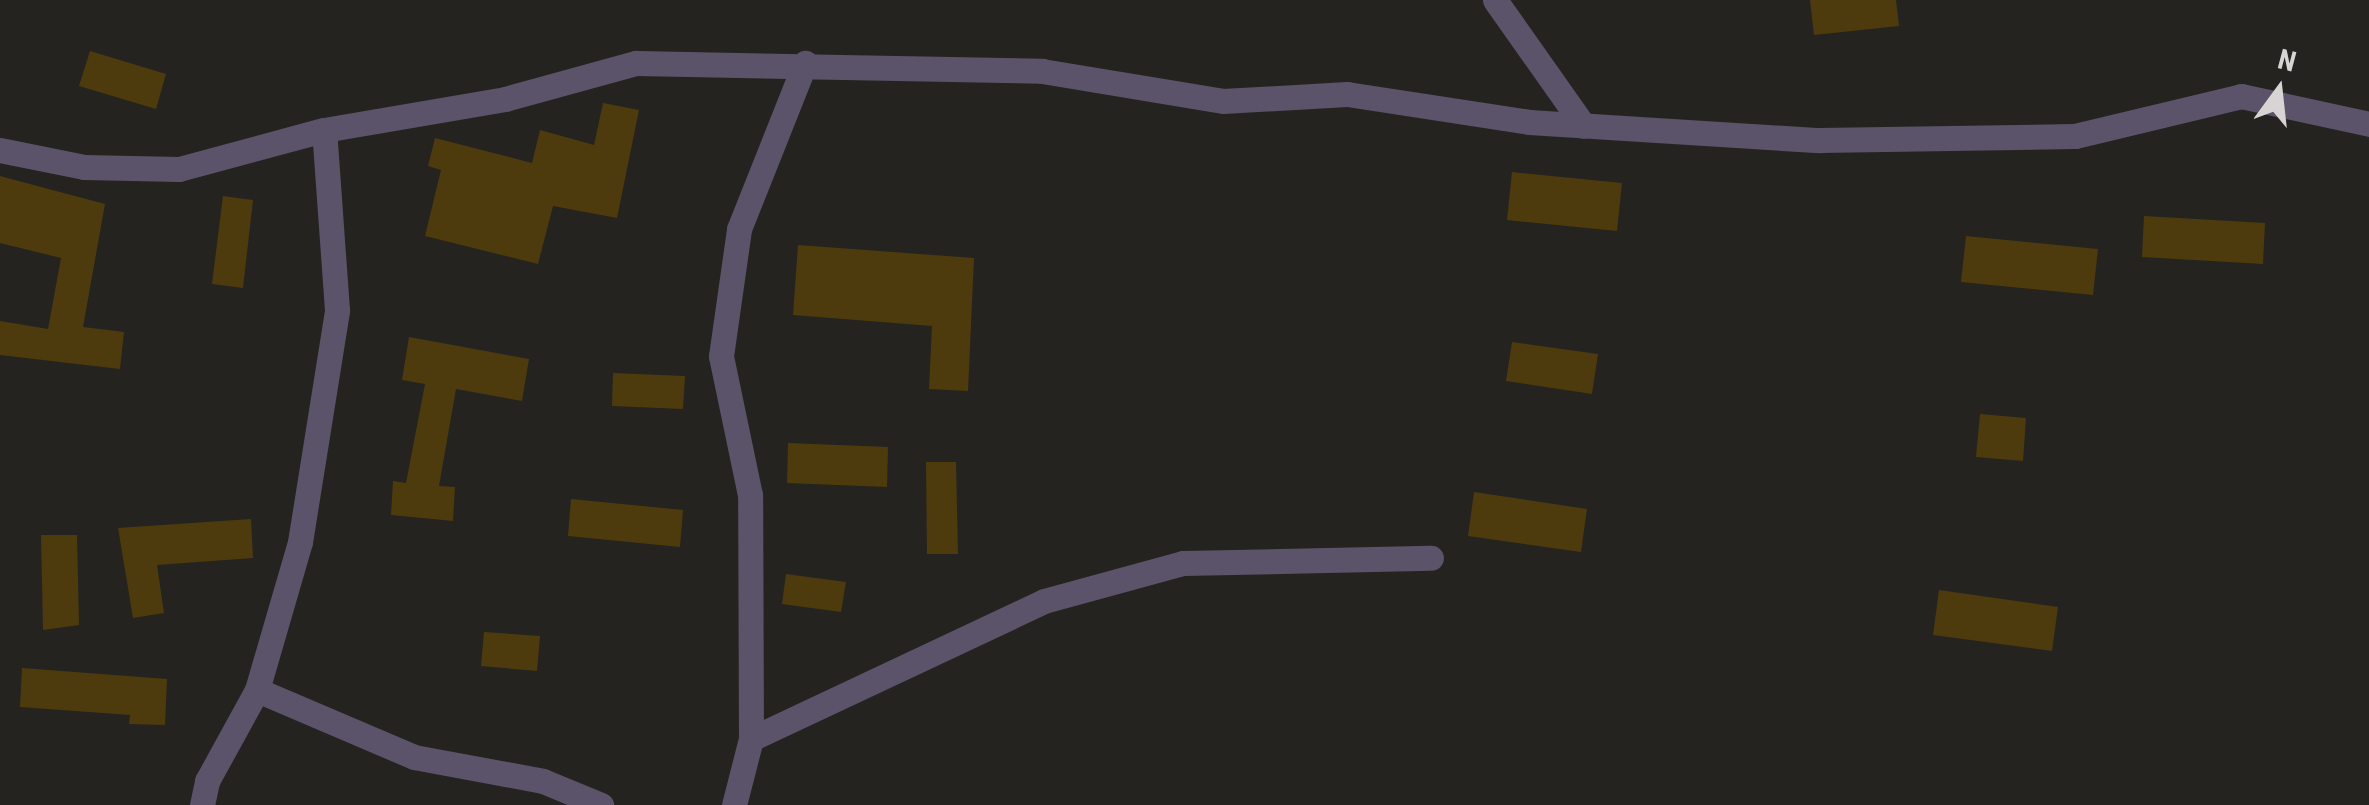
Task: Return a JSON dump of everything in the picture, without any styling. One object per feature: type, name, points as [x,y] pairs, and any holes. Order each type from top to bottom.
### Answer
[{"type":"street","points":[[1496,0],[1584,126]]},
{"type":"street","points":[[0,150],[84,167],[179,169],[324,130],[505,99],[636,63],[805,63],[1042,71],[1224,102],[1346,94],[1584,126],[1819,140],[2075,136],[2241,96],[2369,124]]},
{"type":"street","points":[[734,805],[751,739],[750,495],[721,356],[739,229],[805,63]]},
{"type":"street","points":[[202,805],[207,781],[256,690],[300,542],[337,310],[324,130]]},
{"type":"street","points":[[751,739],[1044,601],[1182,563],[1431,558]]},
{"type":"street","points":[[256,690],[414,757],[543,781],[601,805]]},
{"type":"building","points":[[1810,0],[1896,0],[1899,26],[1814,35]]},
{"type":"building","points":[[90,51],[166,74],[156,109],[79,86]]},
{"type":"building","points":[[603,103],[639,110],[617,218],[553,206],[538,264],[425,236],[441,170],[428,166],[435,138],[532,163],[540,130],[594,145]]},
{"type":"building","points":[[1512,172],[1622,183],[1617,231],[1507,220]]},
{"type":"building","points":[[0,176],[105,204],[83,327],[124,332],[120,369],[0,355],[0,321],[48,329],[61,258],[0,243]]},
{"type":"building","points":[[223,196],[253,200],[243,288],[212,284]]},
{"type":"building","points":[[2144,216],[2265,223],[2263,264],[2142,257]]},
{"type":"building","points":[[1966,236],[2098,249],[2093,295],[1961,282]]},
{"type":"building","points":[[798,245],[974,258],[968,391],[929,389],[932,326],[793,315]]},
{"type":"building","points":[[409,337],[529,359],[522,401],[456,389],[439,486],[455,487],[453,521],[391,515],[393,481],[406,483],[425,384],[402,380]]},
{"type":"building","points":[[1512,342],[1598,354],[1592,394],[1506,381]]},
{"type":"building","points":[[613,373],[685,376],[683,409],[612,406]]},
{"type":"building","points":[[1980,414],[2026,418],[2023,461],[1976,457]]},
{"type":"building","points":[[788,443],[888,447],[887,487],[787,483]]},
{"type":"building","points":[[926,462],[956,462],[958,554],[927,554]]},
{"type":"building","points":[[1474,492],[1587,509],[1581,552],[1468,536]]},
{"type":"building","points":[[571,499],[683,510],[680,547],[568,536]]},
{"type":"building","points":[[251,519],[253,558],[157,565],[164,613],[133,618],[118,528]]},
{"type":"building","points":[[41,535],[77,535],[79,625],[43,630]]},
{"type":"building","points":[[786,574],[846,582],[841,612],[782,604]]},
{"type":"building","points":[[1939,590],[2058,607],[2052,651],[1933,635]]},
{"type":"building","points":[[484,632],[540,636],[537,671],[481,666]]},
{"type":"building","points":[[22,668],[167,679],[165,725],[129,724],[130,715],[20,707]]}]
